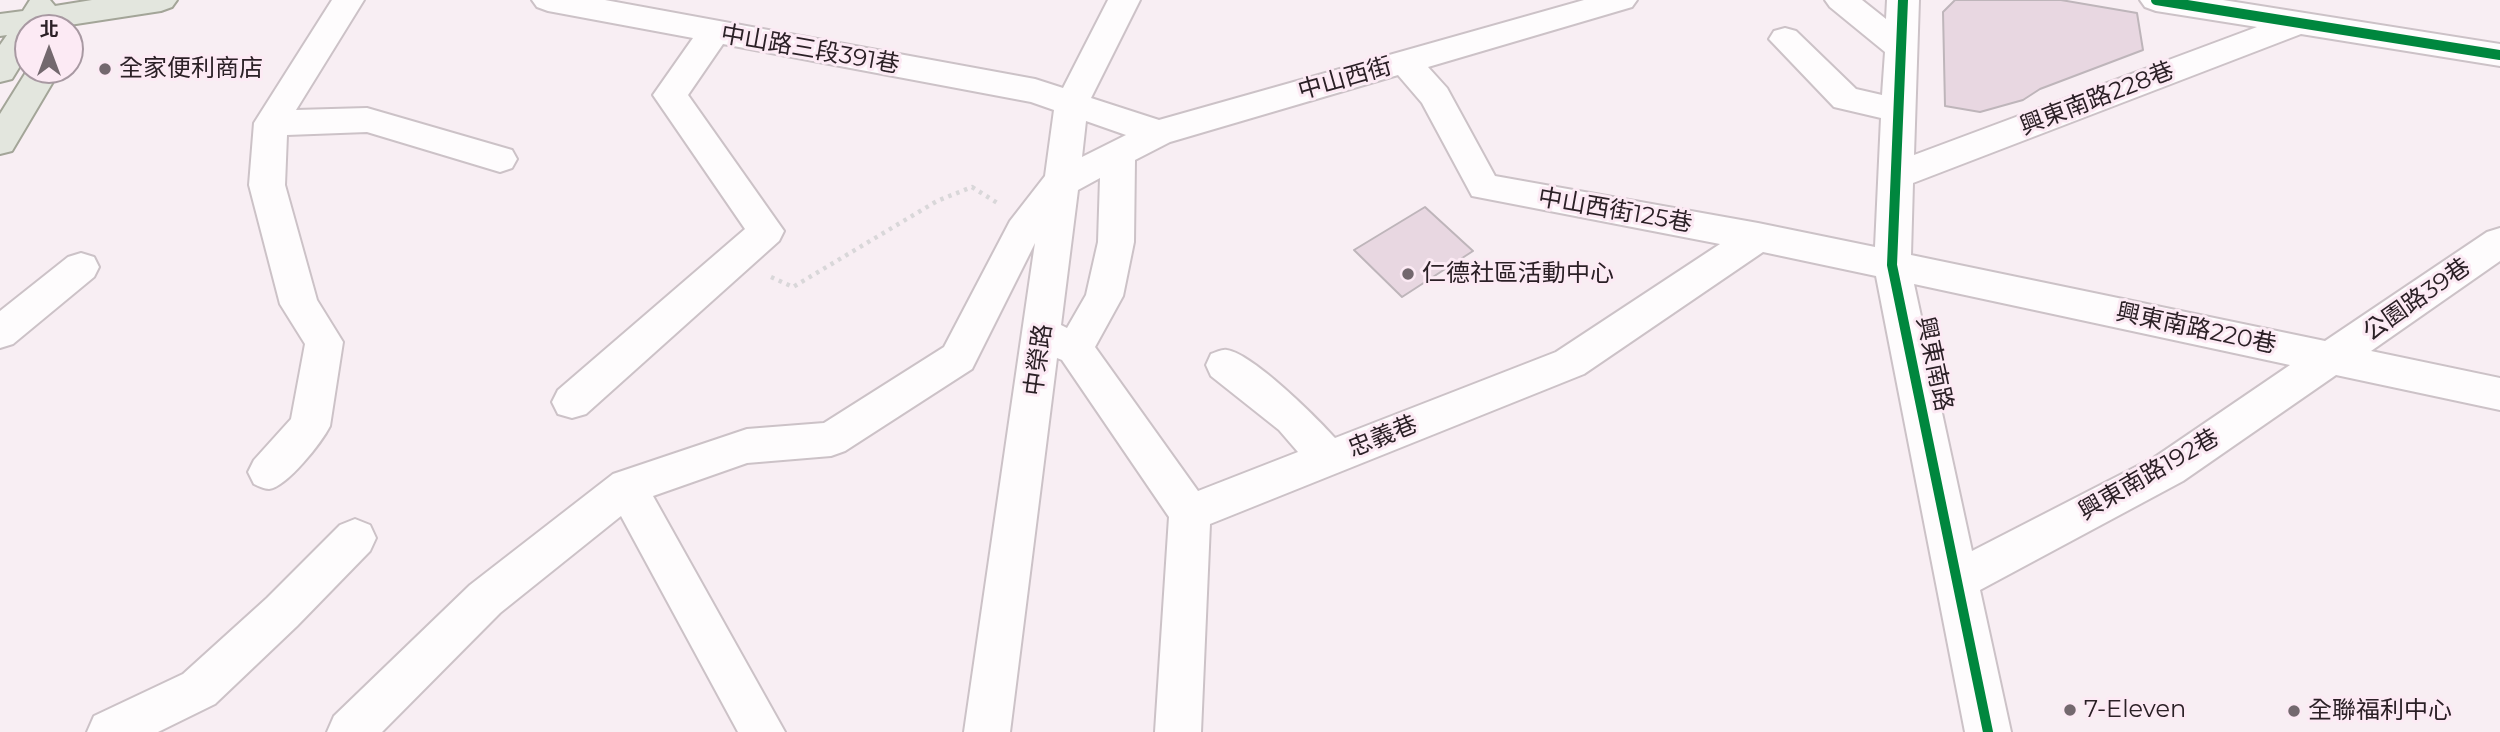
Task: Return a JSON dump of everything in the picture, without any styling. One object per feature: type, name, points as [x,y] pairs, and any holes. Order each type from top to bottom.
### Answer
[{"type":"main road","points":[[0,14],[30,6],[78,13],[160,0]]},
{"type":"main road","points":[[0,25],[30,6]]},
{"type":"main road","points":[[0,71],[30,6]]},
{"type":"main road","points":[[0,142],[35,84]]},
{"type":"street","points":[[268,472],[310,426],[324,342],[299,304],[267,185],[271,123],[348,0]]},
{"type":"street","name":"中山路三段391巷","points":[[548,0],[1035,91],[1072,103]]},
{"type":"street","name":"中榮路","points":[[987,732],[1059,341],[1063,182],[1072,103],[1124,0]]},
{"type":"street","name":"中山西街","points":[[350,732],[485,599],[626,487],[747,446],[831,439],[958,358],[1030,220],[1053,187],[1158,133],[1621,0]]},
{"type":"street","points":[[1842,0],[1901,48]]},
{"type":"street","name":"興東南路","points":[[1903,0],[1892,265],[1988,732]]},
{"type":"street","points":[[2156,0],[2500,55]]},
{"type":"street","name":"興東南路228巷","points":[[1895,176],[2299,23]]},
{"type":"street","points":[[572,401],[766,230],[670,94],[714,32]]},
{"type":"street","points":[[1785,39],[1846,99],[1898,110]]},
{"type":"street","name":"中山西街125巷","points":[[1405,62],[1435,96],[1484,187],[1758,237],[1892,265]]},
{"type":"street","points":[[1072,103],[1158,133]]},
{"type":"street","points":[[271,123],[367,120],[500,159]]},
{"type":"street","points":[[1118,153],[1116,242],[1104,296],[1059,341],[1190,513],[1178,732]]},
{"type":"street","name":"忠義巷","points":[[1190,513],[1570,363],[1758,237]]},
{"type":"street","name":"公園路39巷","points":[[2334,358],[2500,242]]},
{"type":"street","name":"興東南路220巷","points":[[1892,265],[2500,394]]},
{"type":"street","points":[[0,333],[81,267]]},
{"type":"street","name":"興東南路192巷","points":[[1958,580],[2169,470],[2334,358]]},
{"type":"street","points":[[1225,365],[1293,418],[1328,459]]},
{"type":"street","points":[[626,487],[762,732]]},
{"type":"street","points":[[110,732],[200,689],[355,538]]},
{"type":"path","points":[[732,260],[793,287],[937,201],[972,187],[1030,220]]},
{"type":"building","points":[[1955,0],[2061,0],[2137,13],[2143,50],[2040,89],[2023,100],[1980,112],[1945,106],[1943,12]]},
{"type":"building","name":"仁德社區活動中心","points":[[1425,207],[1473,251],[1402,297],[1354,250]]},
{"type":"cycle path","points":[[1903,0],[1892,265],[1988,732]]},
{"type":"cycle path","points":[[2156,0],[2500,55]]},
{"type":"place","name":"全家便利商店","points":[[105,69]]},
{"type":"place","name":"仁德社區活動中心","points":[[1408,274]]},
{"type":"place","name":"7-Eleven","points":[[2070,710]]},
{"type":"place","name":"全聯福利中心","points":[[2294,711]]}]
